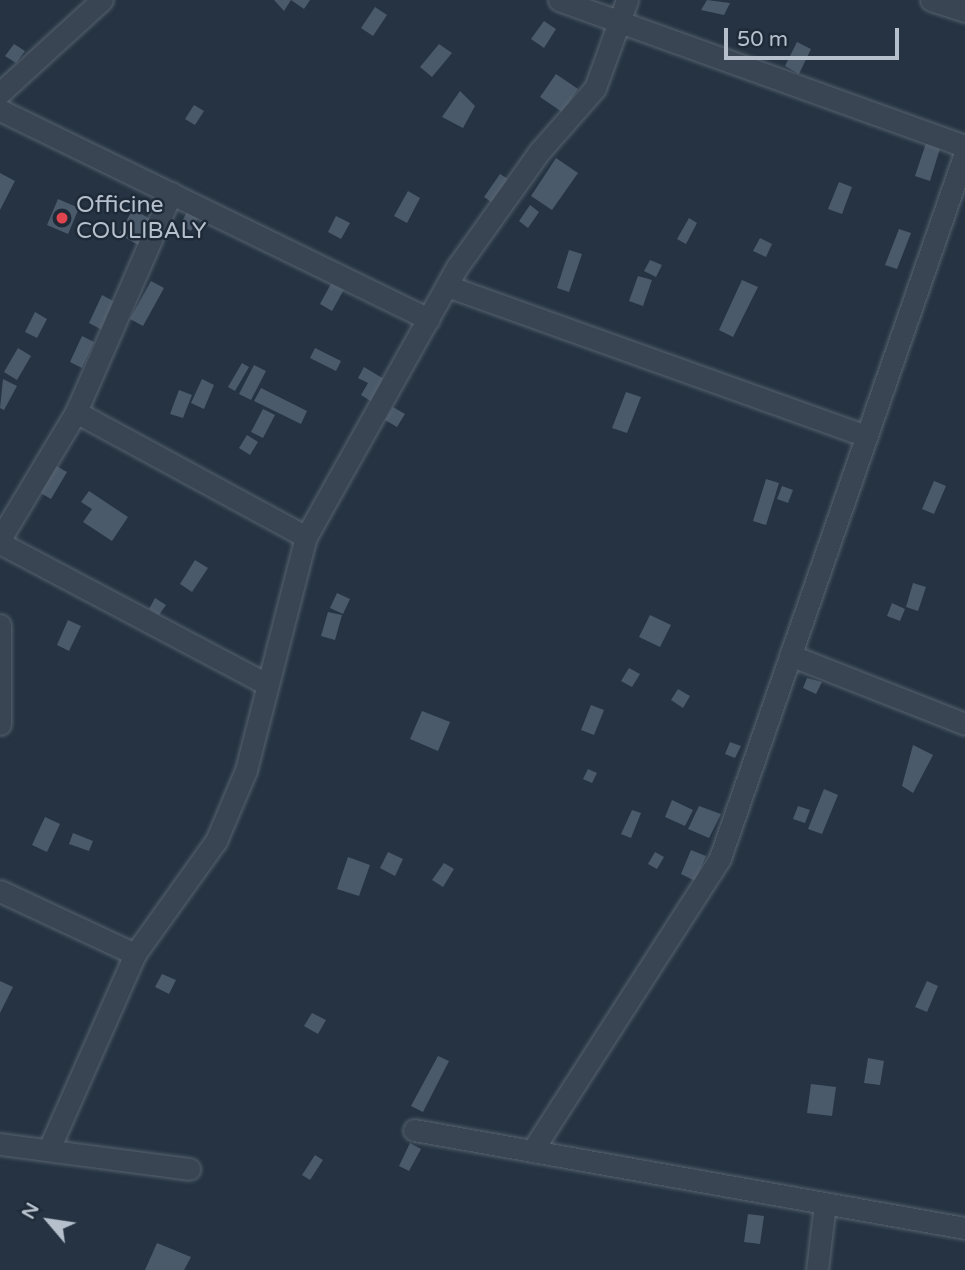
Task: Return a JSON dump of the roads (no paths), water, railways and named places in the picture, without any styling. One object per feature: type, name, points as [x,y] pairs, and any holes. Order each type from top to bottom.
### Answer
[{"type":"street","points":[[559,0],[965,146]]},
{"type":"street","points":[[49,1149],[135,954],[216,841],[246,770],[306,537],[447,286],[539,152],[595,88],[627,0]]},
{"type":"street","points":[[931,0],[965,11]]},
{"type":"street","points":[[0,93],[90,3]]},
{"type":"street","points":[[0,110],[429,318]]},
{"type":"street","points":[[531,1151],[720,858],[965,153]]},
{"type":"street","points":[[171,193],[76,412],[0,541],[268,685]]},
{"type":"street","points":[[447,286],[867,436]]},
{"type":"street","points":[[76,412],[306,537]]},
{"type":"street","points":[[0,625],[0,724]]},
{"type":"street","points":[[790,655],[965,724]]},
{"type":"street","points":[[0,891],[135,954]]},
{"type":"street","points":[[414,1130],[965,1228]]},
{"type":"street","points":[[0,1144],[189,1169]]},
{"type":"street","points":[[817,1270],[825,1203]]},
{"type":"place","name":"Officine COULIBALY","points":[[62,218]]}]
